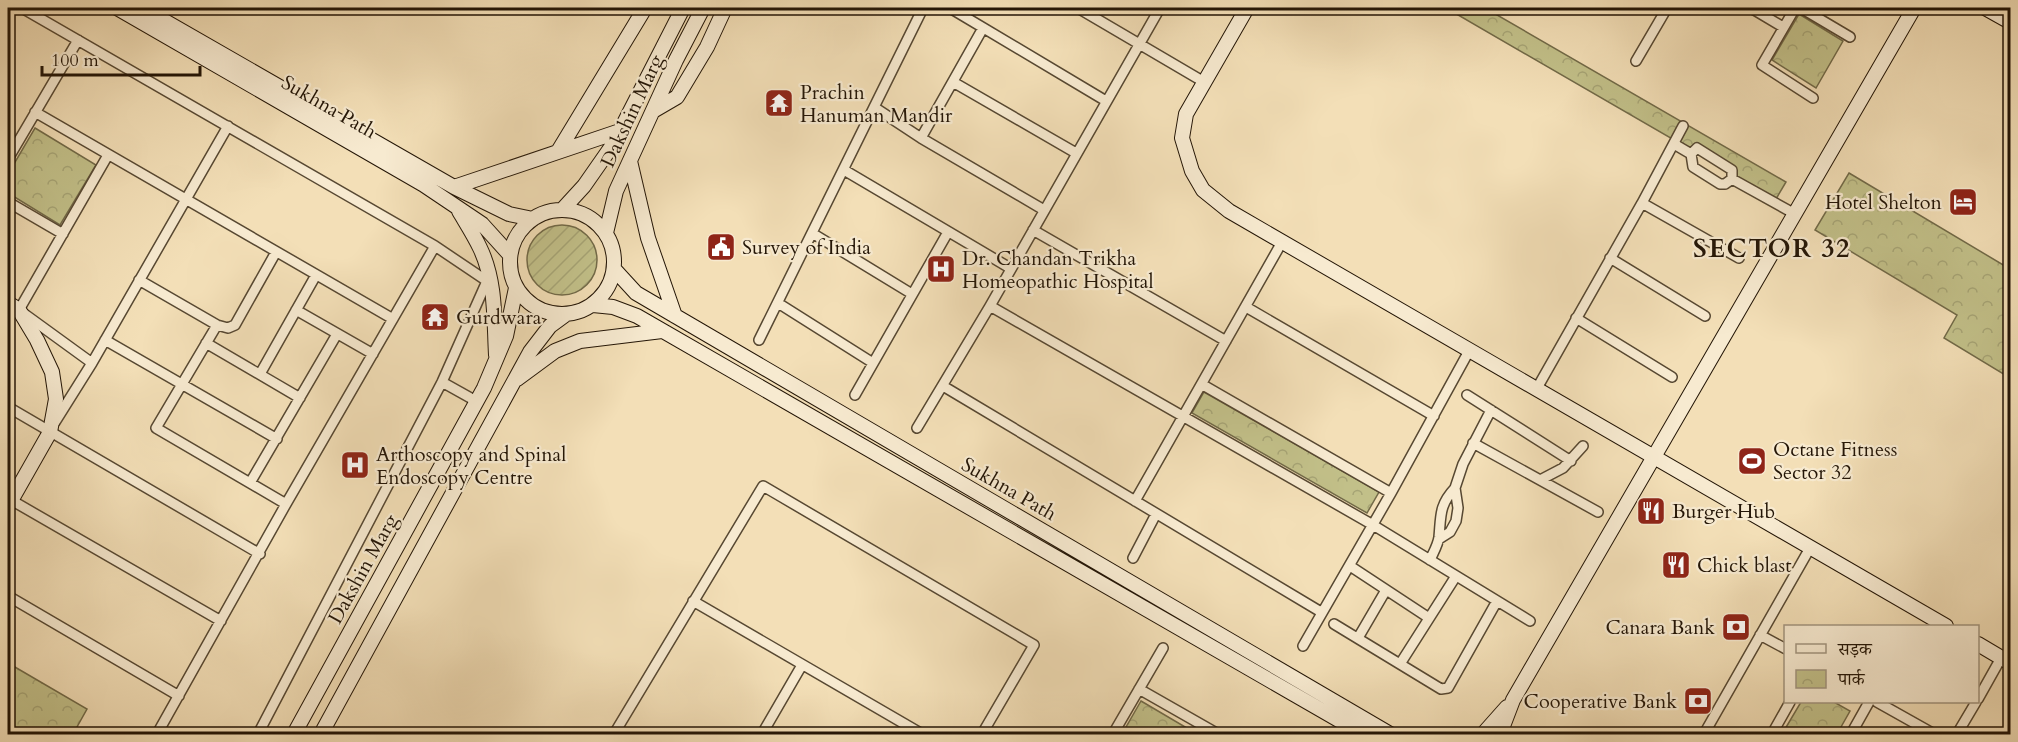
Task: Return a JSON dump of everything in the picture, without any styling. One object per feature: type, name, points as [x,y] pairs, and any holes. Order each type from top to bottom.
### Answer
[{"type":"main road","name":"Sukhna Path","points":[[117,8],[423,185],[482,224],[510,255]]},
{"type":"main road","name":"Sukhna Path","points":[[142,8],[454,187],[509,214],[533,219]]},
{"type":"main road","points":[[559,150],[645,8]]},
{"type":"main road","name":"Dakshin Marg","points":[[562,210],[584,186],[614,142],[683,8]]},
{"type":"main road","name":"Dakshin Marg","points":[[606,233],[616,191],[703,8]]},
{"type":"main road","points":[[653,111],[677,97],[707,48],[725,8]]},
{"type":"main road","points":[[1247,8],[1186,114],[1182,138],[1192,171],[1203,189],[1229,211],[1943,625]]},
{"type":"main road","points":[[1500,735],[1513,700],[1914,8]]},
{"type":"main road","points":[[1986,8],[2010,22]]},
{"type":"main road","points":[[454,187],[620,131]]},
{"type":"main road","points":[[630,161],[648,238],[675,316]]},
{"type":"main road","points":[[456,207],[481,249],[490,278],[494,298],[496,360]]},
{"type":"main road","points":[[321,735],[537,344],[550,326],[565,315],[587,309],[602,297],[613,276],[614,254],[606,233],[593,220],[580,213],[562,210],[551,211],[533,219],[520,230],[510,255],[510,269],[516,288],[531,304],[544,312],[565,315]]},
{"type":"main road","name":"Sukhna Path","points":[[614,269],[636,293],[1390,735]]},
{"type":"main road","name":"Dakshin Marg","points":[[294,735],[476,401],[506,336],[516,288]]},
{"type":"main road","name":"Sukhna Path","points":[[593,305],[613,307],[637,316],[1363,735]]},
{"type":"main road","points":[[9,503],[51,429],[56,399],[52,372],[37,340],[13,306]]},
{"type":"main road","points":[[514,382],[555,351],[580,341],[662,331]]},
{"type":"main road","points":[[1979,645],[2006,661]]},
{"type":"main road","points":[[1483,735],[1513,700]]},
{"type":"street","points":[[22,8],[435,246],[487,280],[442,382],[258,735]]},
{"type":"street","points":[[759,340],[923,8]]},
{"type":"street","points":[[950,8],[1106,101]]},
{"type":"street","points":[[1078,8],[1204,82]]},
{"type":"street","points":[[917,429],[1160,8]]},
{"type":"street","points":[[1636,61],[1666,8]]},
{"type":"street","points":[[1751,8],[1783,27]]},
{"type":"street","points":[[1795,8],[1762,65],[1813,98]]},
{"type":"street","points":[[1801,8],[1850,37]]},
{"type":"street","points":[[921,138],[983,28]]},
{"type":"street","points":[[8,159],[78,40]]},
{"type":"street","points":[[953,82],[1076,153]]},
{"type":"street","points":[[874,107],[921,138],[1044,210]]},
{"type":"street","points":[[35,112],[393,319]]},
{"type":"street","points":[[51,429],[92,363],[228,126]]},
{"type":"street","points":[[1536,390],[1683,126]]},
{"type":"street","points":[[1674,144],[1691,154]]},
{"type":"street","points":[[1697,148],[1732,170],[1732,179],[1725,184],[1720,184],[1691,164],[1691,154],[1697,148]]},
{"type":"street","points":[[92,363],[13,306],[63,234],[108,155]]},
{"type":"street","points":[[844,170],[1010,268]]},
{"type":"street","points":[[1732,179],[1795,214]]},
{"type":"street","points":[[8,202],[63,234]]},
{"type":"street","points":[[1642,203],[1739,258]]},
{"type":"street","points":[[1033,230],[1226,341]]},
{"type":"street","points":[[855,395],[948,232]]},
{"type":"street","points":[[812,233],[912,294]]},
{"type":"street","points":[[1136,501],[1282,242]]},
{"type":"street","points":[[157,735],[286,504],[435,246]]},
{"type":"street","points":[[139,280],[217,325],[228,328],[234,325],[276,252]]},
{"type":"street","points":[[1610,258],[1706,316]]},
{"type":"street","points":[[260,374],[316,275]]},
{"type":"street","points":[[778,303],[873,363]]},
{"type":"street","points":[[990,306],[1373,525],[1530,621]]},
{"type":"street","points":[[1246,307],[1434,416]]},
{"type":"street","points":[[296,310],[373,354]]},
{"type":"street","points":[[1576,318],[1672,377]]},
{"type":"street","points":[[217,325],[156,428],[286,504]]},
{"type":"street","points":[[250,483],[337,334]]},
{"type":"street","points":[[105,340],[277,439]]},
{"type":"street","points":[[206,343],[300,398]]},
{"type":"street","points":[[1303,646],[1469,351]]},
{"type":"street","points":[[442,382],[476,401]]},
{"type":"street","points":[[1203,385],[1391,493]]},
{"type":"street","points":[[943,386],[1321,612]]},
{"type":"street","points":[[1467,395],[1571,461]]},
{"type":"street","points":[[8,407],[51,429],[260,554]]},
{"type":"street","points":[[1430,560],[1439,539],[1438,525],[1442,507],[1455,488],[1473,442],[1491,410]]},
{"type":"street","points":[[1473,442],[1598,512]]},
{"type":"street","points":[[1542,480],[1553,475],[1571,461],[1583,446]]},
{"type":"street","points":[[614,735],[763,486],[1034,645],[982,735]]},
{"type":"street","points":[[1439,539],[1450,532],[1456,521],[1458,508],[1455,488]]},
{"type":"street","points":[[9,503],[221,621]]},
{"type":"street","points":[[1133,558],[1156,513]]},
{"type":"street","points":[[1704,735],[1810,548]]},
{"type":"street","points":[[1350,566],[1430,618]]},
{"type":"street","points":[[1400,664],[1456,576]]},
{"type":"street","points":[[1358,639],[1386,590]]},
{"type":"street","points":[[8,596],[179,696]]},
{"type":"street","points":[[693,601],[922,735]]},
{"type":"street","points":[[1334,624],[1441,689],[1448,688],[1497,601]]},
{"type":"street","points":[[1760,634],[1784,648]]},
{"type":"street","points":[[1113,735],[1163,648]]},
{"type":"street","points":[[1979,697],[2006,661]]},
{"type":"street","points":[[762,735],[802,664]]},
{"type":"street","points":[[1139,689],[1203,731],[1218,735]]},
{"type":"street","points":[[1772,735],[1789,703]]},
{"type":"street","points":[[1851,735],[1868,703]]},
{"type":"street","points":[[1879,703],[1934,735]]},
{"type":"street","points":[[1957,735],[1975,703]]},
{"type":"green space","points":[[1446,8],[1485,8],[1786,182],[1776,199]]},
{"type":"green space","points":[[1799,14],[1843,41],[1816,88],[1772,60]]},
{"type":"green space","points":[[35,128],[96,165],[60,225],[8,193],[8,174]]},
{"type":"green space","points":[[1849,173],[2010,269],[2010,378],[1944,338],[1957,315],[1815,230]]},
{"type":"green space","points":[[562,225],[581,231],[591,241],[597,260],[591,279],[581,289],[562,295],[543,289],[533,279],[527,260],[533,241],[543,231]]},
{"type":"green space","points":[[1204,392],[1379,492],[1367,513],[1192,413]]},
{"type":"green space","points":[[8,663],[87,709],[73,734],[8,734]]},
{"type":"green space","points":[[1141,701],[1192,731],[1190,734],[1122,734]]},
{"type":"green space","points":[[1800,703],[1836,703],[1850,711],[1837,734],[1782,734]]},
{"type":"place","name":"Prachin Hanuman Mandir","points":[[779,103]]},
{"type":"place","name":"Hotel Shelton","points":[[1963,202]]},
{"type":"place","name":"Survey of India","points":[[721,247]]},
{"type":"place","name":"Dr. Chandan Trikha Homeopathic Hospital","points":[[941,269]]},
{"type":"place","name":"Gurdwara","points":[[435,317]]},
{"type":"place","name":"Octane Fitness Sector 32","points":[[1752,461]]},
{"type":"place","name":"Arthoscopy and Spinal Endoscopy Centre","points":[[355,465]]},
{"type":"place","name":"Burger Hub","points":[[1651,511]]},
{"type":"place","name":"Chick blast","points":[[1676,565]]},
{"type":"place","name":"Canara Bank","points":[[1736,627]]},
{"type":"place","name":"Cooperative Bank","points":[[1698,701]]},
{"type":"district","name":"SECTOR 32","points":[[1772,248]]}]
